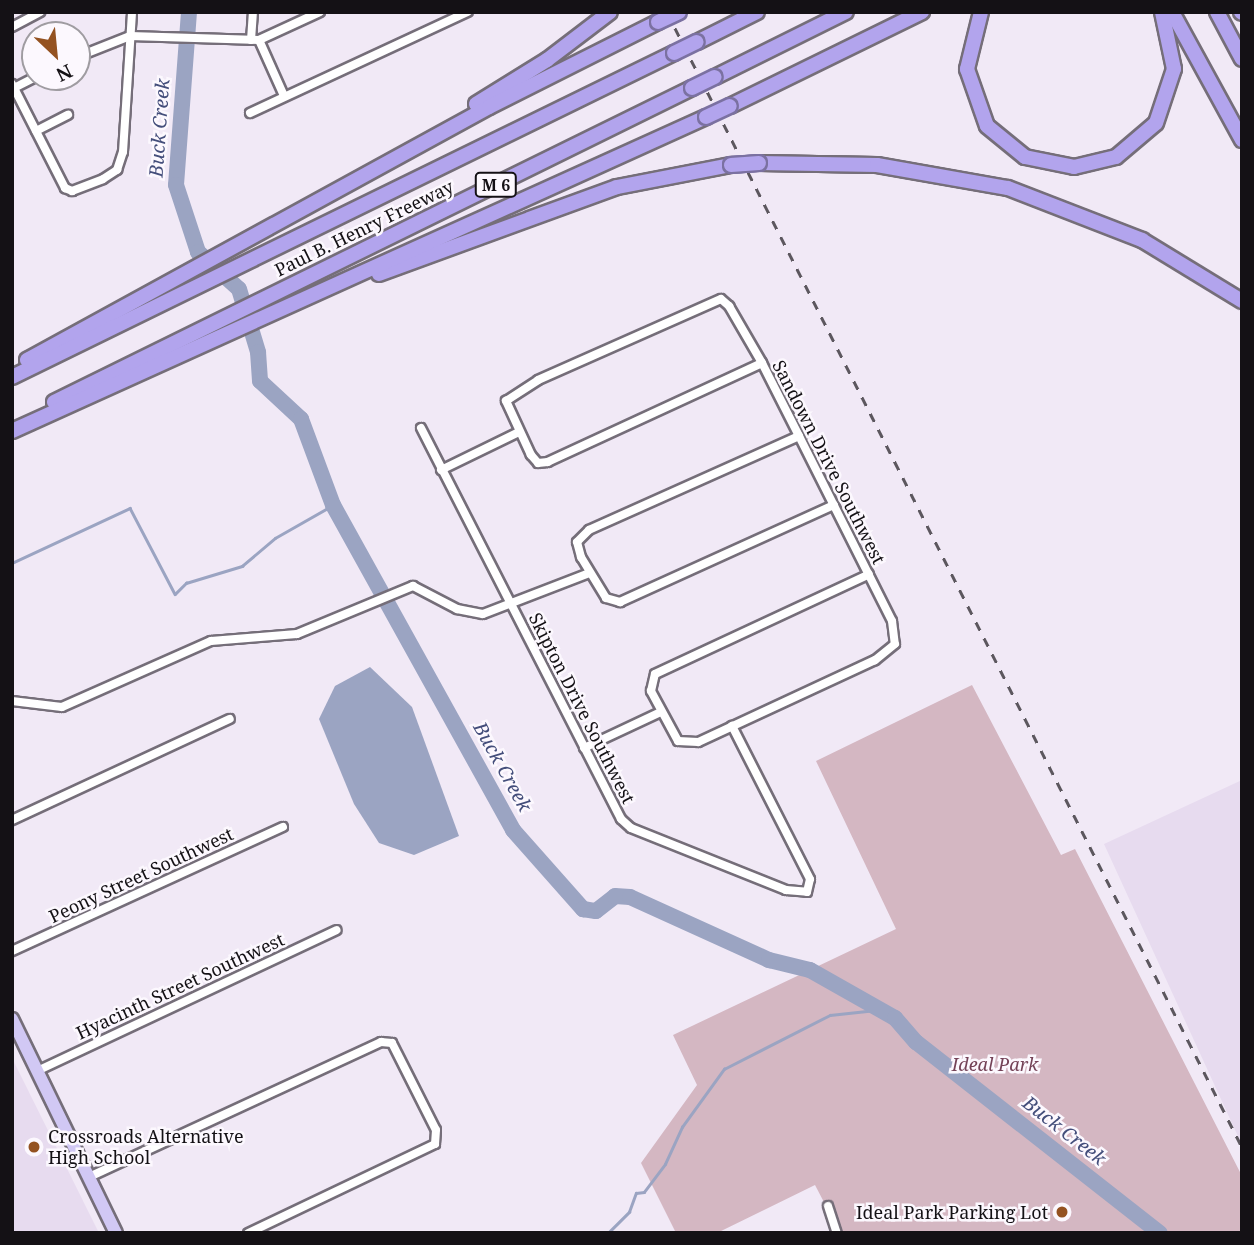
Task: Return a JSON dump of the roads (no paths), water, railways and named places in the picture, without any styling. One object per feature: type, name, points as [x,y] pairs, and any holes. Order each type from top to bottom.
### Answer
[{"type":"highway","points":[[301,209],[547,60],[610,12]]},
{"type":"highway","points":[[12,367],[104,327],[301,209],[679,12]]},
{"type":"highway","name":"Paul B. Henry Freeway","points":[[12,377],[104,327],[282,245],[757,12]]},
{"type":"highway","name":"Paul B. Henry Freeway","points":[[12,423],[127,372],[300,281],[846,12]]},
{"type":"highway","points":[[309,300],[730,106],[922,12]]},
{"type":"highway","points":[[981,12],[967,69],[970,90],[987,126],[1025,157],[1074,167],[1116,157],[1156,123],[1174,69],[1162,12]]},
{"type":"highway","points":[[1172,12],[1242,141]]},
{"type":"highway","points":[[1217,12],[1242,59]]},
{"type":"highway","points":[[12,431],[127,372],[277,312],[564,204],[660,177],[731,165],[877,165],[1008,188],[1142,240],[1242,302]]},
{"type":"main road","points":[[12,1019],[116,1233]]},
{"type":"street","points":[[12,27],[40,12]]},
{"type":"street","points":[[13,86],[55,168],[72,191],[117,170],[124,152],[132,12]]},
{"type":"street","points":[[254,12],[255,40],[284,96]]},
{"type":"street","points":[[91,51],[130,36],[255,40],[320,12]]},
{"type":"street","points":[[250,113],[464,13]]},
{"type":"street","points":[[36,131],[68,115]]},
{"type":"street","name":"Sandown Drive Southwest","points":[[519,432],[506,401],[516,390],[721,299],[762,363],[895,627],[895,644],[875,660],[732,726]]},
{"type":"street","points":[[441,470],[519,432],[538,463],[548,462],[762,363]]},
{"type":"street","name":"Skipton Drive Southwest","points":[[421,428],[584,748],[631,828],[790,892],[811,889],[732,726]]},
{"type":"street","points":[[799,436],[589,530],[577,542],[590,573],[606,598],[621,602],[834,505]]},
{"type":"street","points":[[12,701],[62,707],[211,641],[297,635],[402,589],[420,588],[470,613],[513,607],[590,573]]},
{"type":"street","points":[[732,726],[686,744],[678,741],[651,691],[654,674],[869,574]]},
{"type":"street","points":[[584,748],[661,712]]},
{"type":"street","points":[[12,820],[230,719]]},
{"type":"street","name":"Peony Street Southwest","points":[[12,951],[283,827]]},
{"type":"street","name":"Hyacinth Street Southwest","points":[[37,1071],[336,930]]},
{"type":"street","points":[[89,1177],[390,1042],[436,1130],[433,1146],[248,1233]]},
{"type":"street","points":[[828,1206],[837,1233]]},
{"type":"water","points":[[370,667],[412,707],[459,836],[414,855],[379,843],[354,804],[319,719],[335,686]]},
{"type":"waterway","name":"Buck Creek","points":[[189,12],[176,185],[198,252],[239,289],[258,352],[260,381],[301,419],[333,505],[513,830],[583,909],[596,911],[615,896],[630,897],[769,960],[810,970],[895,1018],[916,1042],[1160,1233]]},
{"type":"waterway","points":[[12,563],[130,508],[175,594],[186,583],[242,566],[275,538],[333,505]]},
{"type":"waterway","points":[[608,1233],[629,1212],[636,1193],[644,1192],[665,1164],[682,1127],[724,1069],[830,1015],[876,1010]]},
{"type":"railway","points":[[667,12],[1242,1147]]},
{"type":"place","name":"Crossroads Alternative High School","points":[[34,1147]]},
{"type":"place","name":"Ideal Park Parking Lot","points":[[1062,1212]]},
{"type":"park label","name":"Ideal Park","points":[[995,1064]]}]
